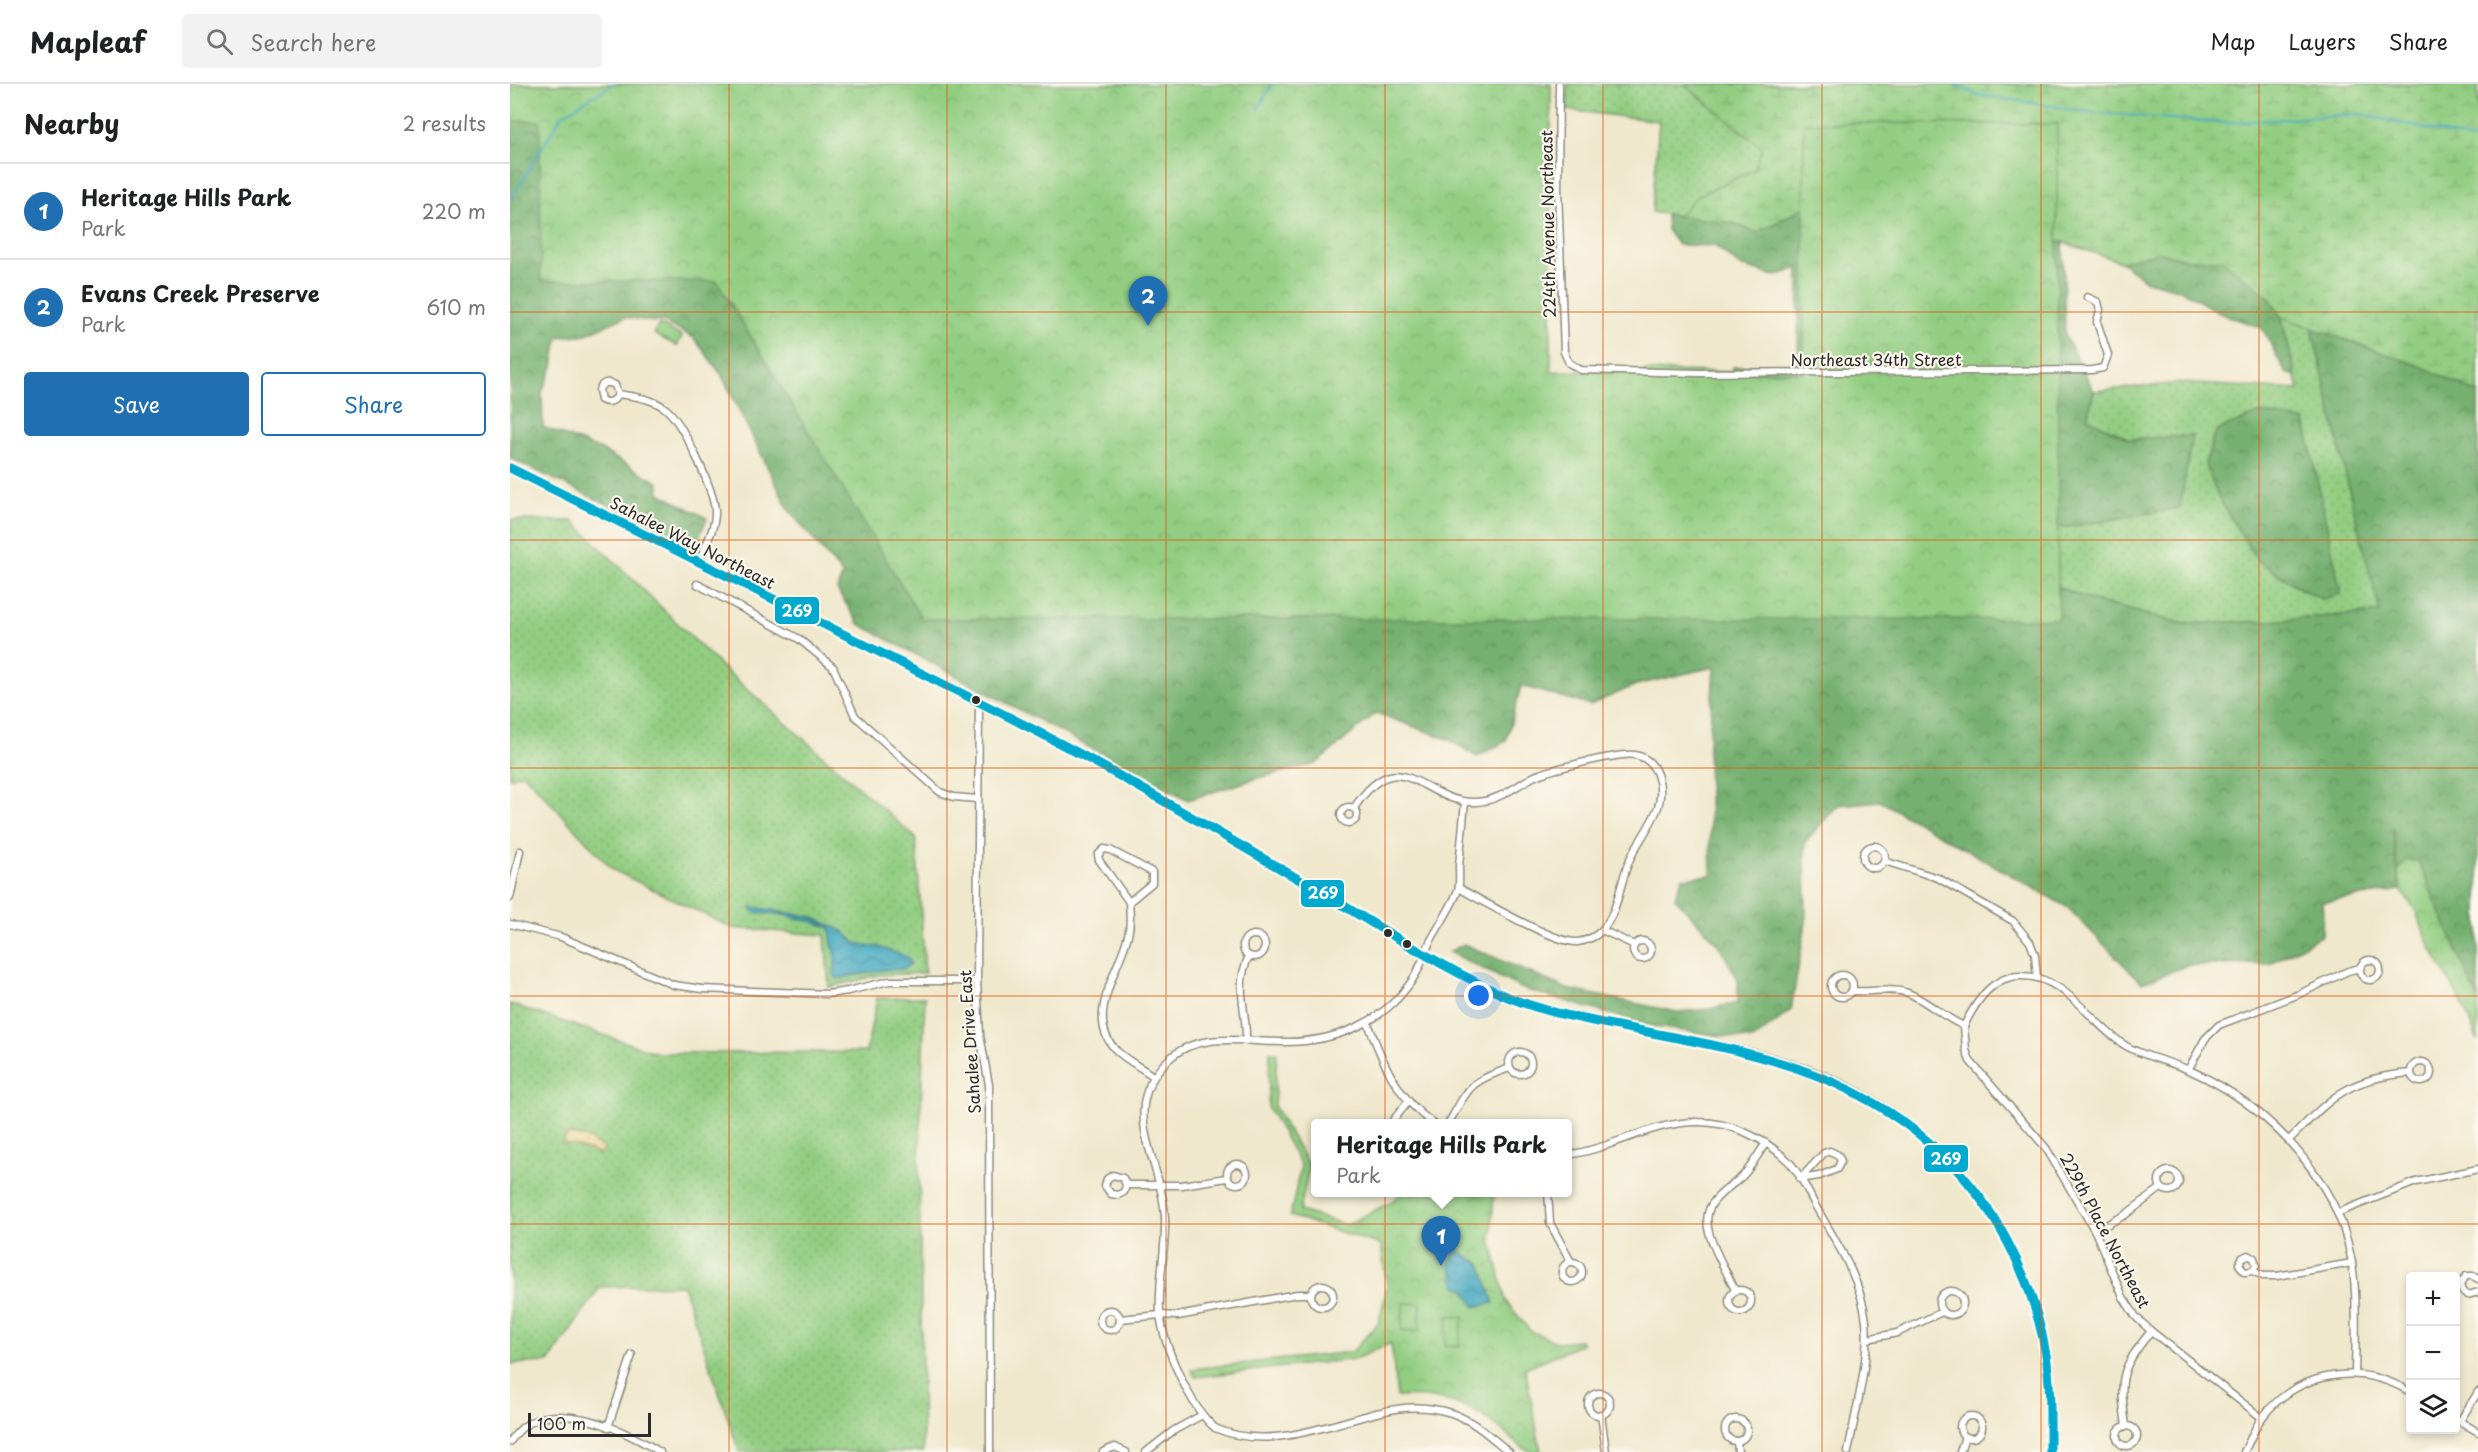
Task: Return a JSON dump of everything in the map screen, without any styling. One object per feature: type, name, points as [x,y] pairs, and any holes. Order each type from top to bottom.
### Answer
[{"type":"main road","name":"Sahalee Way Northeast","points":[[510,468],[699,561],[1084,757],[1187,814],[1424,954],[1495,992],[1537,1008],[1630,1029],[1751,1052],[1798,1065],[1834,1080],[1886,1108],[1936,1149],[1976,1195],[2015,1257],[2029,1293],[2044,1347],[2048,1377],[2050,1452]]},
{"type":"street","name":"224th Avenue Northeast","points":[[1559,84],[1558,189],[1564,352],[1569,363]]},
{"type":"street","name":"Northeast 34th Street","points":[[1569,363],[1581,370],[1700,373],[2092,370],[2103,368],[2108,355],[2097,322],[2100,310],[2098,302],[2087,297]]},
{"type":"street","points":[[618,394],[659,404],[673,415],[684,432],[715,507],[711,529],[699,561]]},
{"type":"street","points":[[697,584],[800,639],[815,650],[833,667],[855,716],[940,792],[954,797],[977,798]]},
{"type":"street","name":"Sahalee Drive East","points":[[979,703],[977,981],[980,1035],[989,1085],[990,1452]]},
{"type":"street","points":[[1354,808],[1373,784],[1392,775],[1412,778],[1465,802],[1478,802],[1506,794],[1542,773],[1620,755],[1636,755],[1654,767],[1658,775],[1658,808],[1629,860],[1609,920],[1602,930],[1588,939],[1579,942],[1555,938],[1459,888]]},
{"type":"street","points":[[1255,1446],[1231,1438],[1215,1429],[1202,1415],[1183,1382],[1168,1344],[1160,1315],[1165,1218],[1160,1184],[1143,1128],[1143,1100],[1153,1076],[1180,1050],[1194,1044],[1211,1040],[1311,1042],[1329,1038],[1368,1023],[1401,996],[1417,973],[1424,954],[1459,888],[1465,802]]},
{"type":"street","points":[[1129,902],[1152,883],[1153,875],[1141,866],[1104,849],[1098,855],[1099,860],[1129,902],[1130,924],[1128,936],[1105,995],[1105,1024],[1108,1036],[1119,1053],[1153,1076]]},
{"type":"street","points":[[510,898],[520,851]]},
{"type":"street","points":[[1884,861],[1938,878],[2013,921],[2030,942],[2035,955],[2037,978]]},
{"type":"street","points":[[510,924],[561,937],[662,980],[687,988],[828,994],[889,981],[977,981]]},
{"type":"street","points":[[1602,930],[1634,945]]},
{"type":"street","points":[[1246,1041],[1246,1019],[1240,984],[1249,956]]},
{"type":"street","points":[[2188,1070],[2205,1039],[2219,1025],[2360,968]]},
{"type":"street","points":[[1852,991],[1887,990],[1910,994],[1944,1017],[1964,1026],[1976,1005],[1995,983],[2012,976],[2037,978],[2065,992],[2125,1046],[2216,1083],[2250,1105],[2289,1140],[2313,1173],[2337,1214],[2352,1263],[2356,1307],[2355,1373]]},
{"type":"street","points":[[1368,1023],[1383,1064],[1408,1102],[1428,1119]]},
{"type":"street","name":"229th Place Northeast","points":[[1964,1026],[1966,1050],[1970,1062],[2046,1148],[2095,1231],[2123,1298],[2136,1317],[2262,1418]]},
{"type":"street","points":[[1451,1119],[1472,1084],[1510,1068]]},
{"type":"street","points":[[2289,1140],[2322,1108],[2354,1085],[2382,1075],[2411,1073]]},
{"type":"street","points":[[1394,1119],[1408,1102]]},
{"type":"street","points":[[1572,1154],[1683,1122],[1702,1122],[1746,1132],[1766,1143],[1787,1160],[1856,1280],[1866,1320],[1867,1339],[1848,1452]]},
{"type":"street","points":[[1735,1290],[1710,1238],[1708,1217],[1710,1208],[1718,1195],[1739,1180],[1766,1143]]},
{"type":"street","points":[[1830,1151],[1838,1155],[1841,1161],[1837,1169],[1819,1176],[1800,1179],[1824,1153],[1830,1151]]},
{"type":"street","points":[[2337,1214],[2416,1182],[2478,1169]]},
{"type":"street","points":[[1126,1185],[1192,1184],[1227,1178]]},
{"type":"street","points":[[2095,1231],[2125,1215],[2161,1188]]},
{"type":"street","points":[[1548,1197],[1550,1223],[1571,1262]]},
{"type":"street","points":[[2253,1270],[2264,1276],[2277,1276],[2352,1263]]},
{"type":"street","points":[[2478,1279],[2466,1276],[2460,1285],[2462,1291],[2468,1295],[2478,1293]]},
{"type":"street","points":[[1867,1339],[1897,1333],[1942,1312],[1951,1316],[1958,1314],[1964,1304],[1961,1296],[1955,1292],[1944,1294],[1939,1304],[1942,1312]]},
{"type":"street","points":[[1120,1319],[1160,1315],[1178,1316],[1297,1294],[1311,1294]]},
{"type":"street","points":[[2126,1426],[2121,1380],[2132,1355],[2151,1331]]},
{"type":"street","points":[[608,1427],[632,1355]]},
{"type":"street","points":[[2244,1452],[2262,1418],[2275,1404],[2302,1385],[2317,1379],[2355,1373],[2389,1381],[2406,1390]]},
{"type":"street","points":[[2460,1417],[2478,1392]]},
{"type":"street","points":[[1293,1443],[1380,1412],[1422,1408],[1454,1414],[1469,1421],[1508,1452]]},
{"type":"street","points":[[1601,1414],[1606,1452]]},
{"type":"street","points":[[510,1442],[522,1426],[543,1416],[553,1415],[608,1427],[660,1452]]},
{"type":"street","points":[[1146,1452],[1173,1431],[1202,1415]]},
{"type":"street","points":[[2460,1421],[2478,1432]]},
{"type":"street","points":[[1960,1452],[1965,1436]]},
{"type":"street","points":[[1737,1441],[1738,1452]]},
{"type":"street","points":[[1103,1452],[1115,1447],[1126,1452]]},
{"type":"green space","points":[[510,84],[1031,84],[1534,201],[1552,198],[1546,393],[1735,434],[1732,367],[1798,363],[1799,268],[1775,276],[1740,266],[1715,246],[1678,245],[1667,230],[1666,214],[1734,223],[1757,233],[1803,208],[1844,195],[2027,240],[2063,242],[2065,335],[2094,391],[2087,418],[2129,439],[2192,436],[2180,508],[2068,527],[2024,528],[2032,576],[2090,600],[2184,624],[2271,621],[2380,612],[2312,328],[2423,367],[2478,393],[2478,1000],[2418,861],[2407,860],[2398,870],[2392,826],[2400,890],[2323,902],[2322,935],[2270,964],[2188,965],[2142,983],[2067,907],[1880,801],[1838,805],[1805,842],[1806,922],[1791,1010],[1753,1040],[1655,1027],[1523,989],[1449,952],[1464,944],[1567,989],[1677,1012],[1711,1009],[1738,1002],[1738,980],[1719,945],[1675,898],[1682,878],[1711,875],[1708,757],[1714,667],[1636,685],[1590,705],[1521,686],[1506,741],[1477,757],[1450,740],[1376,713],[1316,764],[1258,778],[1188,800],[859,624],[837,590],[842,574],[789,510],[721,374],[694,338],[662,321],[654,322],[625,317],[584,335],[558,337],[553,367],[542,392],[543,427],[601,450],[659,483],[659,493],[707,518],[697,542],[687,543],[510,458]]},
{"type":"green space","points":[[510,84],[1551,84],[1551,371],[1804,372],[1804,123],[2057,124],[2058,619],[922,619],[717,281],[541,281],[540,121],[510,121]]},
{"type":"green space","points":[[1567,84],[2478,84],[2478,393],[2423,367],[2312,329],[2380,612],[2271,621],[2184,624],[2090,600],[2032,576],[2024,528],[2192,436],[2129,439],[2087,418],[2094,391],[2182,383],[2299,390],[2281,317],[2158,252],[2121,262],[2063,242],[1707,221],[1652,212],[1659,121],[1567,110]],"holes":[[[2261,413],[2322,599],[2301,589],[2257,560],[2205,464],[2216,431]]]},
{"type":"green space","points":[[1684,84],[2478,84],[2478,393],[2423,367],[2281,317],[2269,297],[2222,260],[2190,260],[2158,252],[2121,262],[2063,242],[2027,240],[1844,195],[1803,208],[1757,233],[1734,223],[1678,216],[1697,196],[1755,169],[1762,148]]},
{"type":"green space","points":[[2158,252],[2190,260],[2222,260],[2269,297],[2281,317],[2296,376],[2286,373],[2262,328],[2219,313],[2182,290],[2147,281],[2121,262]]},
{"type":"green space","points":[[659,324],[682,336],[677,346],[654,334]]},
{"type":"green space","points":[[2261,413],[2305,421],[2341,594],[2322,599],[2301,589],[2257,560],[2219,499],[2205,464],[2216,431]]},
{"type":"green space","points":[[510,520],[573,521],[721,666],[916,838],[925,973],[879,975],[829,987],[825,935],[732,928],[613,870],[523,773],[510,778]]},
{"type":"green space","points":[[2407,860],[2418,861],[2478,1000],[2478,1041],[2463,1005],[2430,946],[2415,910],[2401,890],[2398,870]]},
{"type":"green space","points":[[925,997],[919,1164],[923,1452],[739,1452],[683,1285],[600,1287],[549,1362],[510,1364],[510,1004],[658,1053],[866,1052],[877,998]]},
{"type":"green space","points":[[1270,1052],[1277,1053],[1274,1106],[1309,1166],[1300,1211],[1346,1225],[1397,1197],[1494,1197],[1491,1239],[1506,1301],[1530,1331],[1557,1342],[1580,1340],[1582,1344],[1525,1368],[1541,1452],[1528,1450],[1487,1419],[1463,1406],[1425,1397],[1397,1397],[1391,1343],[1355,1359],[1195,1377],[1191,1369],[1352,1352],[1379,1322],[1387,1287],[1381,1245],[1290,1216],[1301,1166],[1268,1107]]},
{"type":"green space","points":[[1403,1303],[1421,1304],[1419,1331],[1402,1330]]},
{"type":"green space","points":[[1448,1316],[1463,1317],[1459,1347],[1445,1345]]},
{"type":"sand","points":[[570,1134],[585,1137],[603,1147],[604,1150],[600,1154],[564,1144],[564,1138]]},
{"type":"water","points":[[752,907],[809,916],[843,931],[856,943],[882,948],[908,957],[911,964],[903,969],[884,970],[837,979],[834,975],[836,955],[830,928],[779,914],[756,913],[751,909]]},
{"type":"water","points":[[1458,1251],[1481,1264],[1494,1303],[1475,1307],[1464,1288],[1456,1286],[1450,1265],[1454,1253]]},
{"type":"waterway","points":[[510,201],[562,115],[613,84]]},
{"type":"waterway","points":[[1258,109],[1272,84]]},
{"type":"waterway","points":[[1953,84],[1978,95],[2097,113],[2226,123],[2361,114],[2478,141]]},
{"type":"transit line","name":"269","points":[[510,468],[1068,748],[1215,831],[1434,960],[1492,990],[1556,1013],[1747,1053],[1787,1065],[1862,1096],[1898,1119],[1933,1146],[1974,1190],[1992,1215],[2020,1269],[2040,1326],[2048,1367],[2050,1452]]},
{"type":"place","name":"Evans Creek Preserve","points":[[1148,326]]},
{"type":"place","name":"Heritage Hills Park","points":[[1441,1266]]}]
